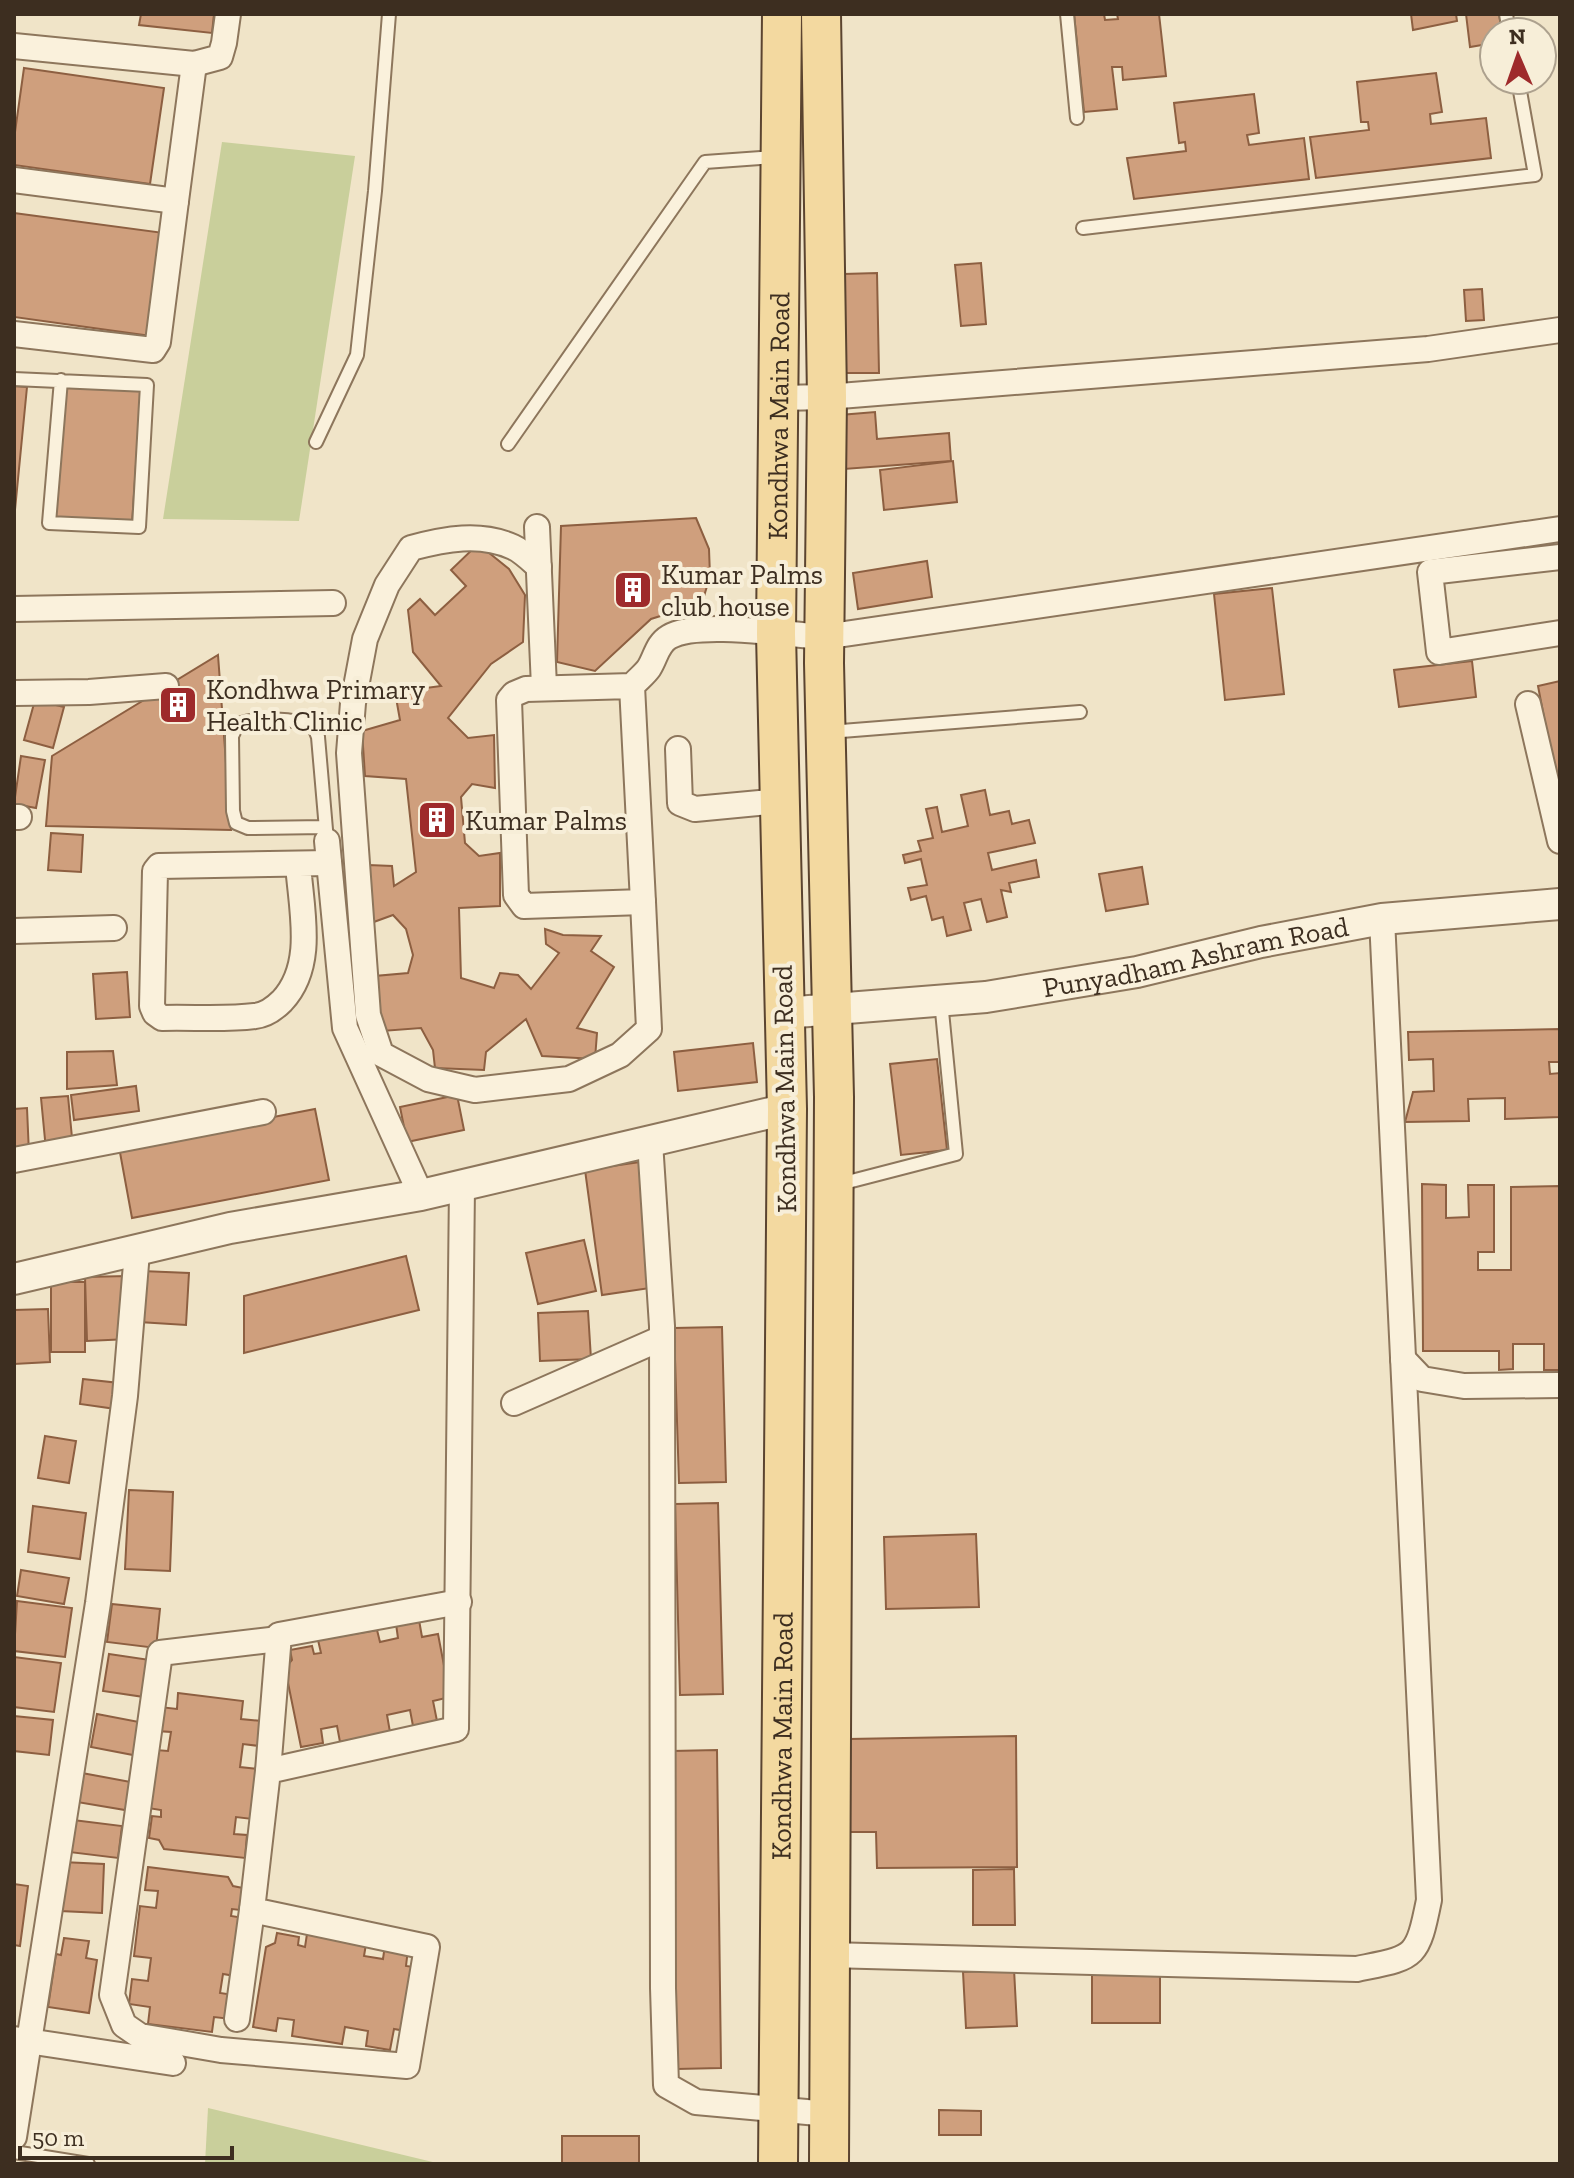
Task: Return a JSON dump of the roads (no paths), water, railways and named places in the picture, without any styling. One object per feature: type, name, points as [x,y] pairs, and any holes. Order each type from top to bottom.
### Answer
[{"type":"main road","name":"Kondhwa Main Road","points":[[778,2164],[787,1109],[776,634],[782,14]]},
{"type":"main road","name":"Kondhwa Main Road","points":[[821,14],[827,397],[824,637],[833,1186],[829,2164]]},
{"type":"street","points":[[14,46],[194,64],[220,57],[228,14]]},
{"type":"street","points":[[14,334],[153,350],[158,342],[194,64]]},
{"type":"street","points":[[14,180],[176,201]]},
{"type":"street","points":[[779,398],[827,397],[1428,349],[1560,330]]},
{"type":"street","points":[[537,527],[544,687]]},
{"type":"street","points":[[643,902],[534,907],[524,906],[516,895],[509,700],[514,694],[544,687],[632,686],[648,669],[667,637],[683,631],[705,629],[824,637],[1560,529]]},
{"type":"street","points":[[1534,531],[1549,559],[1430,572],[1439,652],[1560,633]]},
{"type":"street","points":[[539,567],[515,547],[480,538],[442,540],[411,548],[387,585],[365,639],[353,703],[349,753],[368,1015],[381,1054],[428,1079],[475,1090],[569,1079],[620,1055],[649,1029],[632,686]]},
{"type":"street","points":[[14,609],[333,603]]},
{"type":"street","points":[[14,693],[89,692],[166,686]]},
{"type":"street","points":[[1528,704],[1560,841]]},
{"type":"street","points":[[678,749],[680,803],[695,809],[780,801]]},
{"type":"street","points":[[298,864],[304,953],[300,975],[290,993],[276,1008],[258,1016],[162,1018],[152,1006],[155,871],[159,866],[298,864],[327,844],[345,1028],[421,1195]]},
{"type":"street","name":"Punyadham Ashram Road","points":[[784,1013],[986,997],[1137,972],[1261,942],[1382,919],[1560,904]]},
{"type":"street","points":[[829,1955],[1357,1969],[1404,1959],[1421,1940],[1429,1900],[1382,919]]},
{"type":"street","points":[[14,931],[114,928]]},
{"type":"street","points":[[14,1279],[230,1228],[462,1186],[787,1109]]},
{"type":"street","points":[[14,1160],[263,1112]]},
{"type":"street","points":[[650,1142],[662,1338],[663,1988],[666,2085],[696,2102],[829,2114]]},
{"type":"street","points":[[268,1771],[456,1729],[462,1186]]},
{"type":"street","points":[[14,2137],[21,2040],[100,1587],[125,1396],[137,1252]]},
{"type":"street","points":[[514,1403],[662,1338]]},
{"type":"street","points":[[1403,1359],[1422,1379],[1436,1382],[1464,1386],[1560,1385]]},
{"type":"street","points":[[237,2019],[268,1771],[279,1635],[459,1602]]},
{"type":"street","points":[[252,1910],[427,1947],[407,2066],[221,2050],[140,2036],[124,2025],[112,1995],[160,1653],[279,1639]]},
{"type":"street","points":[[21,2040],[173,2063]]},
{"type":"lane","points":[[316,442],[357,355],[375,191],[389,14]]},
{"type":"lane","points":[[1067,14],[1077,118]]},
{"type":"lane","points":[[1083,228],[1535,175],[1521,96]]},
{"type":"lane","points":[[508,444],[705,162],[780,157]]},
{"type":"lane","points":[[14,379],[61,380],[147,385],[139,527],[49,523],[61,380]]},
{"type":"lane","points":[[826,733],[1080,712]]},
{"type":"lane","points":[[251,720],[305,723],[314,727],[318,737],[327,844],[236,823],[233,811],[232,736],[238,724],[251,720]]},
{"type":"lane","points":[[833,1186],[956,1154],[941,1001]]},
{"type":"lane","points":[[14,2152],[88,2164]]},
{"type":"place","name":"Kumar Palms club house","points":[[633,590]]},
{"type":"place","name":"Kondhwa Primary Health Clinic","points":[[178,705]]},
{"type":"place","name":"Kumar Palms","points":[[437,820]]}]
